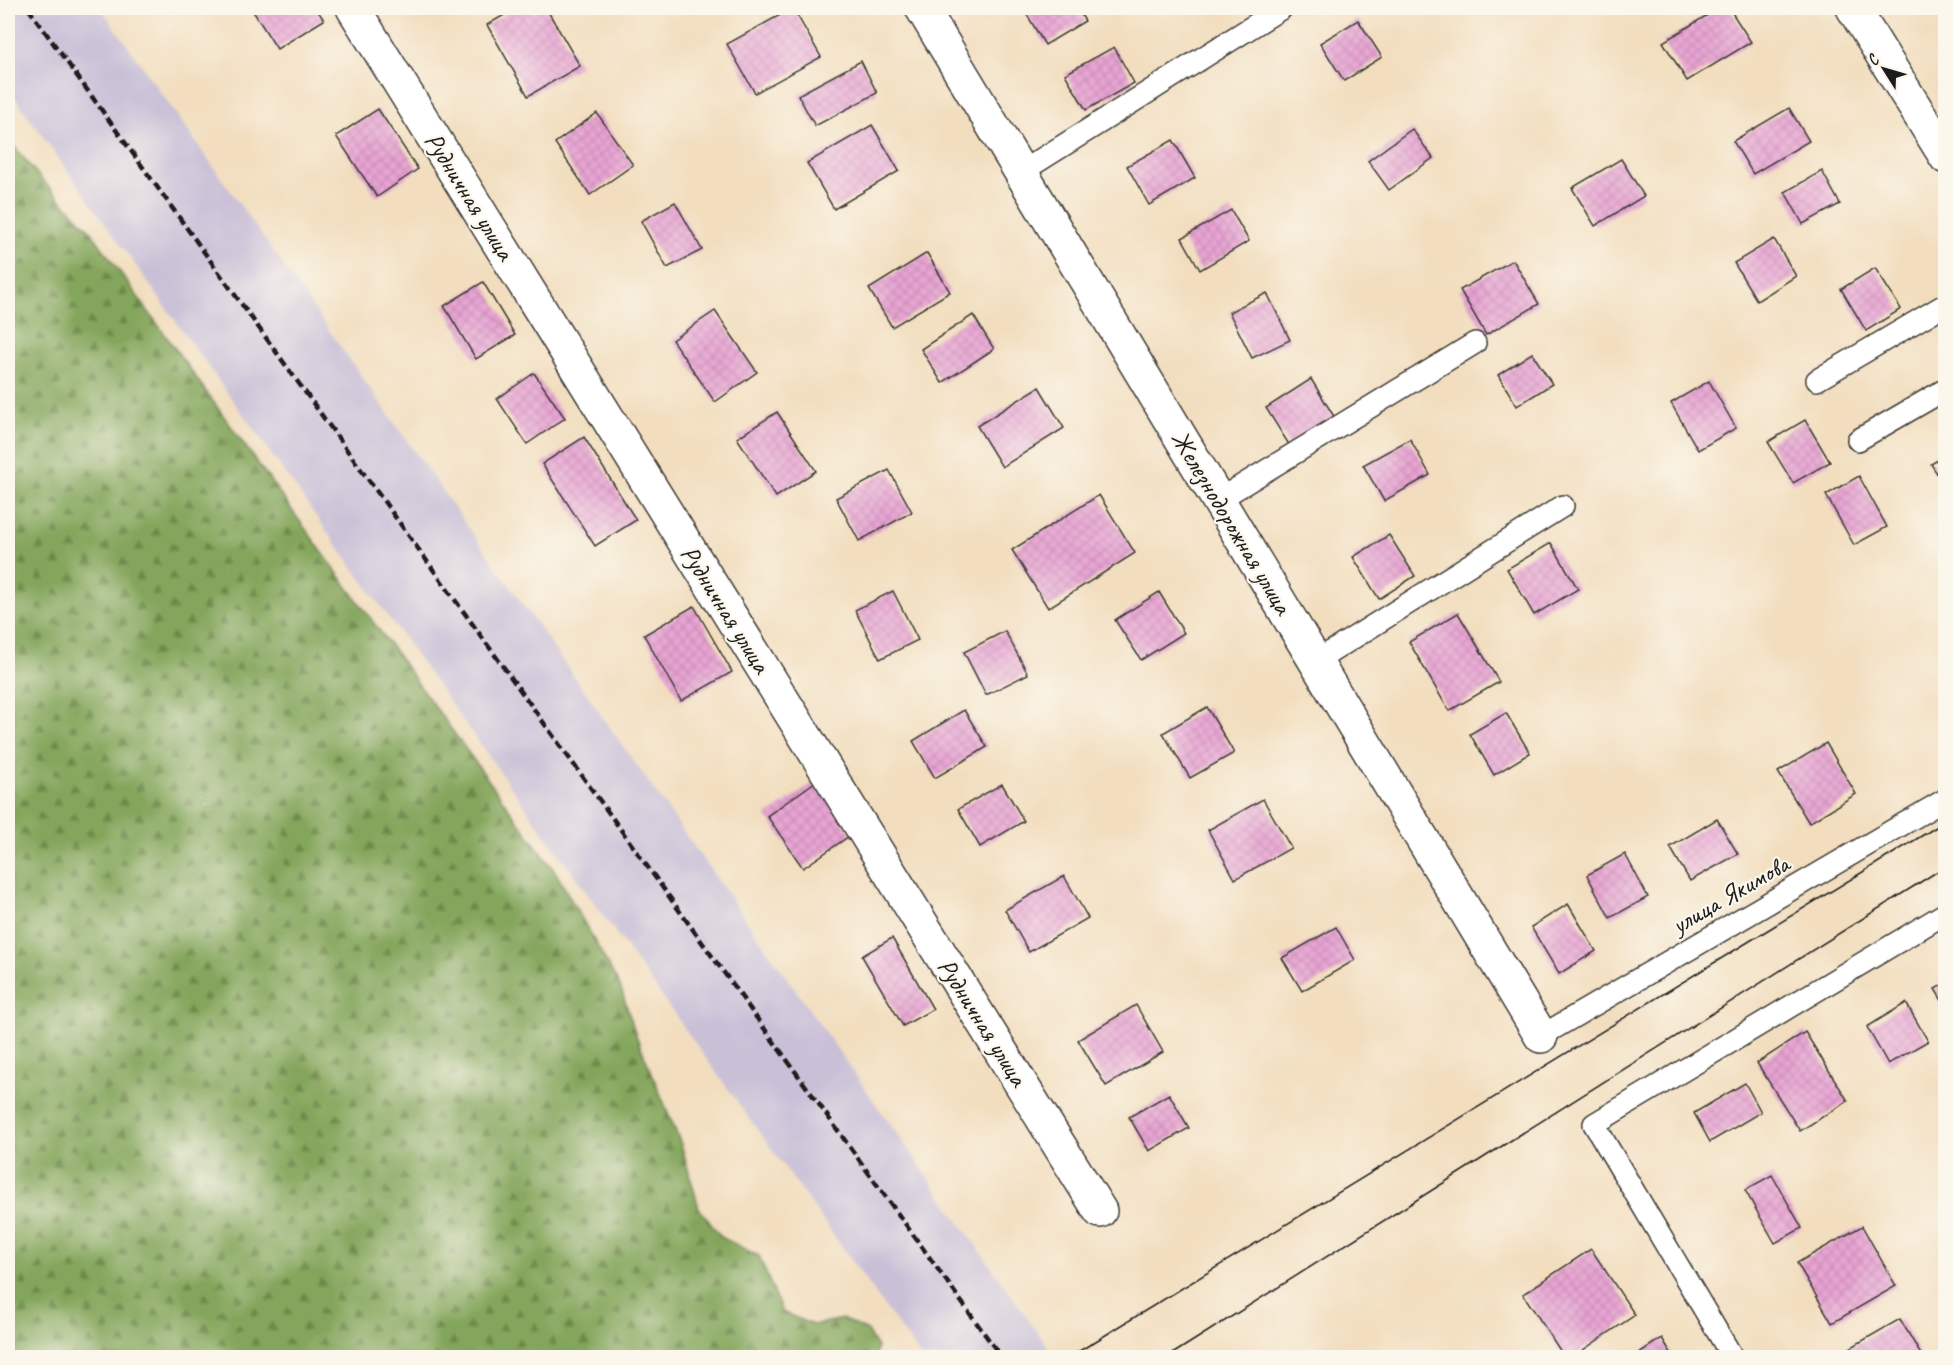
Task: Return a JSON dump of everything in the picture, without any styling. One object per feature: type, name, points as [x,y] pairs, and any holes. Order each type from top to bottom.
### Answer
[{"type":"street","name":"Рудничная улица","points":[[353,8],[1100,1211]]},
{"type":"street","name":"Железнодорожная улица","points":[[922,8],[1541,1036]]},
{"type":"street","points":[[1853,8],[1946,157]]},
{"type":"lane","points":[[1021,172],[1282,8]]},
{"type":"lane","points":[[1816,380],[1946,304]]},
{"type":"lane","points":[[1218,500],[1475,343]]},
{"type":"lane","points":[[1858,441],[1946,389]]},
{"type":"lane","points":[[1316,662],[1563,507]]},
{"type":"lane","name":"улица Якимова","points":[[1541,1036],[1946,799]]},
{"type":"lane","points":[[1733,1358],[1594,1124],[1946,912]]},
{"type":"shaded area","points":[[8,8],[101,8],[1055,1357],[921,1357],[8,88]]},
{"type":"green space","points":[[8,139],[42,180],[89,229],[556,873],[620,986],[636,1035],[681,1144],[699,1208],[721,1237],[759,1256],[782,1312],[813,1325],[842,1319],[866,1330],[877,1347],[875,1357],[8,1357]]},
{"type":"building","points":[[251,8],[316,8],[324,20],[277,49]]},
{"type":"building","points":[[516,8],[546,8],[580,66],[528,96],[487,25]]},
{"type":"building","points":[[793,8],[821,57],[755,93],[727,44]]},
{"type":"building","points":[[1023,8],[1077,8],[1085,21],[1045,45]]},
{"type":"building","points":[[1719,8],[1729,8],[1751,42],[1687,81],[1663,42]]},
{"type":"building","points":[[1358,20],[1382,57],[1344,81],[1320,43]]},
{"type":"building","points":[[1114,47],[1134,83],[1086,110],[1065,74]]},
{"type":"building","points":[[861,61],[877,93],[815,126],[798,95]]},
{"type":"building","points":[[1789,108],[1809,141],[1753,174],[1733,141]]},
{"type":"building","points":[[378,109],[418,169],[377,197],[336,136]]},
{"type":"building","points":[[597,113],[633,165],[590,195],[555,143]]},
{"type":"building","points":[[872,125],[899,171],[834,209],[807,163]]},
{"type":"building","points":[[1412,129],[1433,158],[1389,190],[1368,161]]},
{"type":"building","points":[[1173,140],[1195,178],[1149,205],[1127,166]]},
{"type":"building","points":[[1621,159],[1644,196],[1595,226],[1572,188]]},
{"type":"building","points":[[1822,171],[1840,204],[1803,224],[1785,192]]},
{"type":"building","points":[[675,202],[702,250],[667,268],[641,221]]},
{"type":"building","points":[[1231,210],[1249,241],[1200,270],[1182,238]]},
{"type":"building","points":[[1774,239],[1796,276],[1757,301],[1734,263]]},
{"type":"building","points":[[927,253],[950,292],[892,327],[869,289]]},
{"type":"building","points":[[1513,260],[1539,304],[1486,335],[1460,290]]},
{"type":"building","points":[[1875,268],[1901,309],[1866,331],[1841,289]]},
{"type":"building","points":[[483,282],[515,335],[476,359],[444,306]]},
{"type":"building","points":[[1267,293],[1290,340],[1252,358],[1229,312]]},
{"type":"building","points":[[715,311],[757,372],[715,402],[672,340]]},
{"type":"building","points":[[973,315],[994,349],[942,383],[921,349]]},
{"type":"building","points":[[1532,353],[1552,384],[1517,406],[1498,375]]},
{"type":"building","points":[[534,373],[565,418],[527,444],[497,399]]},
{"type":"building","points":[[1311,379],[1338,423],[1293,451],[1266,408]]},
{"type":"building","points":[[1709,381],[1736,428],[1698,450],[1671,403]]},
{"type":"building","points":[[1039,387],[1064,428],[1002,467],[977,426]]},
{"type":"building","points":[[777,412],[816,471],[776,497],[737,438]]},
{"type":"building","points":[[1805,420],[1830,462],[1793,483],[1768,442]]},
{"type":"building","points":[[584,437],[636,520],[595,546],[542,464]]},
{"type":"building","points":[[1410,439],[1430,475],[1384,501],[1363,465]]},
{"type":"building","points":[[1946,455],[1946,488],[1931,464]]},
{"type":"building","points":[[889,470],[912,512],[859,541],[836,498]]},
{"type":"building","points":[[1859,476],[1887,527],[1854,545],[1826,495]]},
{"type":"building","points":[[1099,495],[1135,553],[1048,608],[1012,550]]},
{"type":"building","points":[[1389,535],[1415,576],[1379,599],[1353,557]]},
{"type":"building","points":[[1551,543],[1578,589],[1534,615],[1507,569]]},
{"type":"building","points":[[893,591],[918,640],[880,659],[855,610]]},
{"type":"building","points":[[1159,592],[1184,633],[1141,660],[1115,620]]},
{"type":"building","points":[[694,606],[732,672],[681,701],[644,635]]},
{"type":"building","points":[[1458,613],[1499,682],[1449,711],[1409,642]]},
{"type":"building","points":[[1005,631],[1028,674],[986,695],[964,652]]},
{"type":"building","points":[[1207,707],[1234,753],[1190,778],[1163,733]]},
{"type":"building","points":[[964,710],[987,747],[935,778],[913,741]]},
{"type":"building","points":[[1506,713],[1530,753],[1494,775],[1470,734]]},
{"type":"building","points":[[1826,743],[1856,794],[1809,823],[1778,772]]},
{"type":"building","points":[[815,782],[852,834],[803,868],[767,816]]},
{"type":"building","points":[[1002,784],[1024,821],[980,847],[958,809]]},
{"type":"building","points":[[1263,799],[1291,848],[1235,879],[1208,830]]},
{"type":"building","points":[[1717,819],[1738,854],[1690,881],[1670,847]]},
{"type":"building","points":[[1625,854],[1648,897],[1610,918],[1587,875]]},
{"type":"building","points":[[1064,876],[1088,918],[1029,952],[1005,910]]},
{"type":"building","points":[[1568,904],[1596,951],[1559,974],[1531,927]]},
{"type":"building","points":[[1336,927],[1355,960],[1302,991],[1282,958]]},
{"type":"building","points":[[892,938],[933,1009],[903,1026],[862,956]]},
{"type":"building","points":[[1946,983],[1946,1007],[1935,989]]},
{"type":"building","points":[[1906,1003],[1928,1041],[1888,1064],[1867,1027]]},
{"type":"building","points":[[1136,1005],[1163,1052],[1106,1086],[1078,1040]]},
{"type":"building","points":[[1805,1032],[1848,1101],[1800,1131],[1757,1063]]},
{"type":"building","points":[[1745,1083],[1761,1112],[1710,1142],[1694,1113]]},
{"type":"building","points":[[1169,1094],[1189,1128],[1149,1151],[1129,1117]]},
{"type":"building","points":[[1772,1175],[1802,1228],[1775,1243],[1745,1190]]},
{"type":"building","points":[[1862,1226],[1896,1286],[1832,1323],[1797,1263]]},
{"type":"building","points":[[1591,1249],[1635,1315],[1571,1358],[1565,1358],[1523,1294]]},
{"type":"building","points":[[1900,1319],[1923,1358],[1856,1358],[1850,1348]]},
{"type":"building","points":[[1662,1338],[1674,1358],[1631,1358]]},
{"type":"tram line","points":[[1068,1358],[1946,821]]},
{"type":"tram line","points":[[1166,1358],[1946,866]]},
{"type":"railway","points":[[28,8],[1002,1358]]}]
